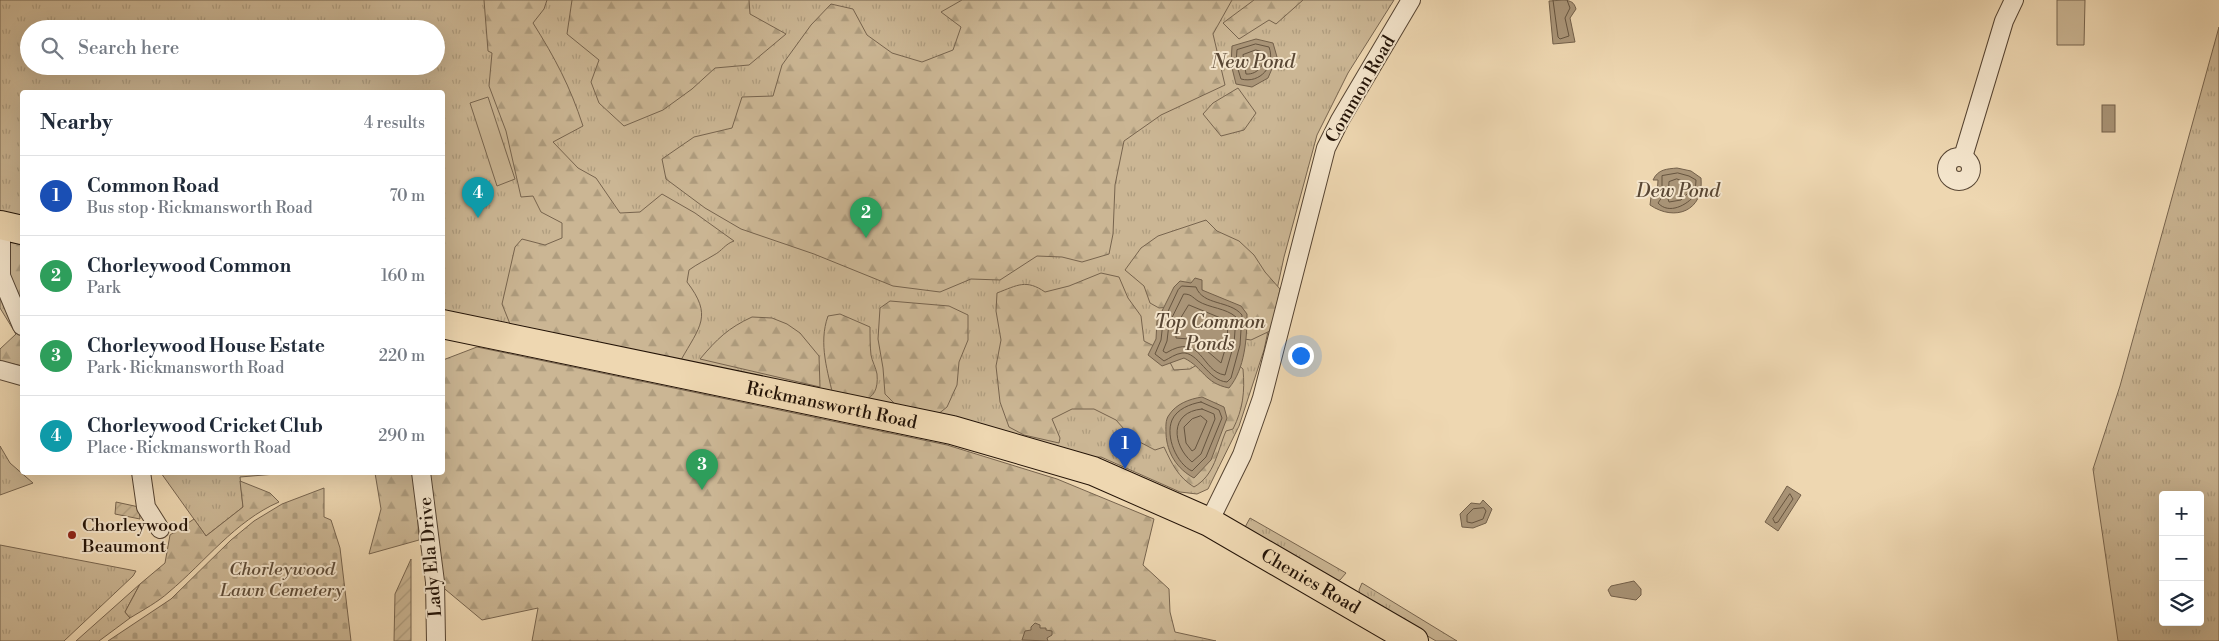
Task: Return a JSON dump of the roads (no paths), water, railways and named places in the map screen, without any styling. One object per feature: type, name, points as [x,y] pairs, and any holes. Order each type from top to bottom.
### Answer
[{"type":"main road","name":"Rickmansworth Road","points":[[445,325],[683,376],[952,430],[1093,471],[1209,522]]},
{"type":"main road","name":"Chenies Road","points":[[1209,522],[1414,641]]},
{"type":"street","name":"Common Road","points":[[1209,522],[1242,455],[1262,398],[1326,148],[1340,120],[1411,0]]},
{"type":"street","points":[[1963,157],[2004,21],[2014,0]]},
{"type":"street","points":[[8,226],[1,276],[20,321]]},
{"type":"street","points":[[0,370],[20,375]]},
{"type":"street","points":[[141,475],[146,508],[160,530]]},
{"type":"street","name":"Lady Ela Drive","points":[[421,475],[435,582],[436,641]]},
{"type":"water","points":[[1564,0],[1572,2],[1576,9],[1570,18],[1575,42],[1553,44],[1549,1]]},
{"type":"water","name":"New Pond","points":[[1256,39],[1273,43],[1277,57],[1268,78],[1252,87],[1236,84],[1231,64],[1232,46]]},
{"type":"water","points":[[2102,105],[2115,105],[2115,132],[2102,132]]},
{"type":"water","name":"Dew Pond","points":[[1677,168],[1691,171],[1701,178],[1701,189],[1698,199],[1693,206],[1678,213],[1669,213],[1650,205],[1651,197],[1657,197],[1658,180],[1653,180],[1655,176],[1663,170]]},
{"type":"water","name":"Top Common Ponds","points":[[1195,278],[1202,280],[1202,290],[1241,306],[1247,314],[1246,343],[1242,363],[1229,388],[1214,383],[1196,366],[1184,358],[1162,366],[1148,355],[1156,339],[1157,321],[1174,287],[1180,281],[1191,283]]},
{"type":"water","name":"Top Common Ponds","points":[[1202,397],[1224,407],[1227,418],[1211,460],[1194,478],[1174,460],[1168,448],[1166,424],[1172,411],[1179,405]]},
{"type":"water","points":[[1787,486],[1801,495],[1778,531],[1765,522]]},
{"type":"water","points":[[1483,500],[1492,509],[1486,523],[1473,528],[1462,527],[1460,514],[1471,503],[1480,504]]},
{"type":"water","points":[[1634,581],[1641,589],[1641,595],[1636,600],[1611,596],[1608,590],[1611,586]]},
{"type":"water","points":[[1035,623],[1040,625],[1040,628],[1052,631],[1052,635],[1047,638],[1048,641],[1022,640],[1025,631],[1031,630]]},
{"type":"place","name":"Chorleywood Cricket Club","points":[[478,218]]},
{"type":"place","name":"Chorleywood Common","points":[[866,238]]},
{"type":"place","name":"Common Road","points":[[1125,469]]},
{"type":"place","name":"Chorleywood House Estate","points":[[702,490]]},
{"type":"place","name":"Chorleywood Beaumont","points":[[72,535]]},
{"type":"park label","name":"Chorleywood Lawn Cemetery","points":[[282,579]]}]
